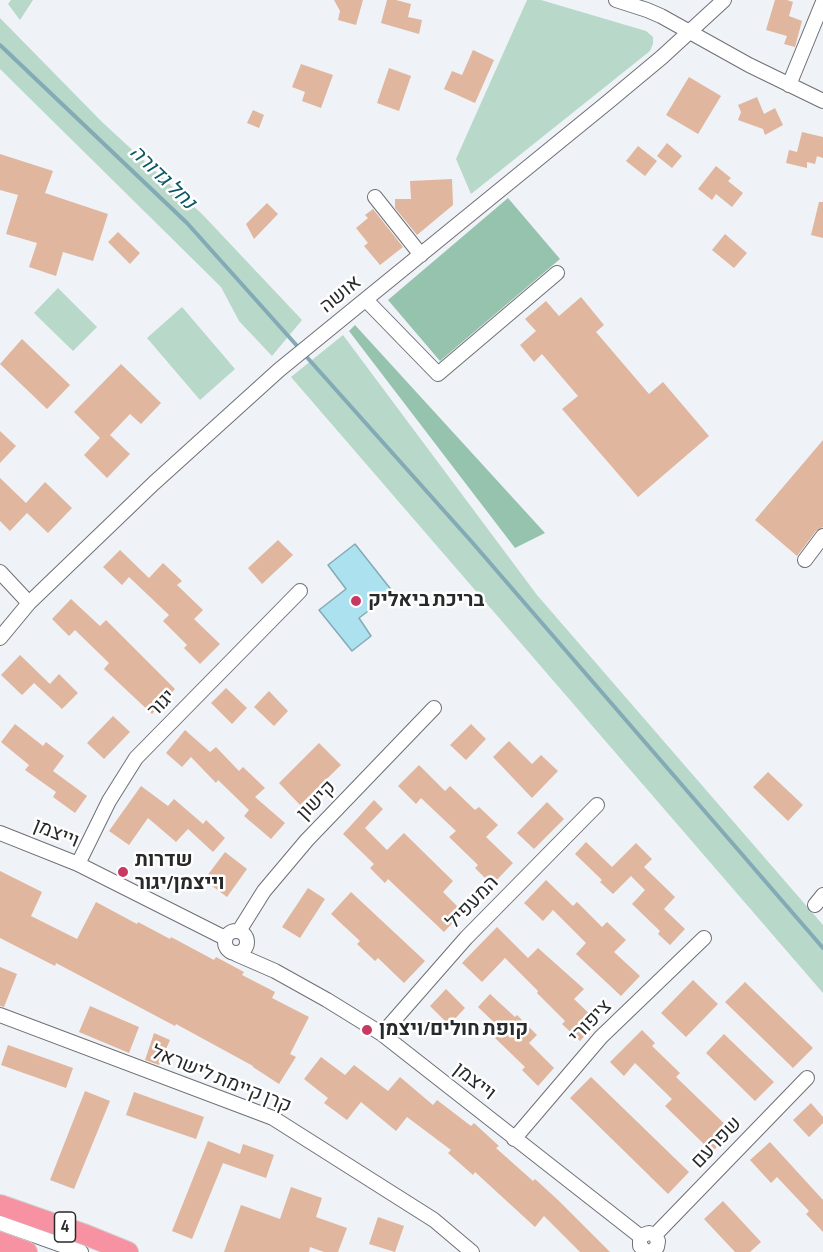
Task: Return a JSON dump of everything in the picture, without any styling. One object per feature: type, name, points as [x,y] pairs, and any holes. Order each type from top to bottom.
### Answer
[{"type":"highway","name":"4","points":[[0,1205],[128,1252]]},
{"type":"highway","name":"4","points":[[0,1242],[27,1252]]},
{"type":"street","points":[[616,0],[647,10],[749,65],[823,100]]},
{"type":"street","name":"אושה","points":[[0,638],[29,603],[279,370],[608,102],[691,32],[724,0]]},
{"type":"street","points":[[789,85],[823,2]]},
{"type":"street","points":[[375,197],[421,255]]},
{"type":"street","points":[[366,300],[438,374],[557,273]]},
{"type":"street","points":[[805,560],[823,536]]},
{"type":"street","points":[[0,572],[29,603]]},
{"type":"street","name":"יגור","points":[[78,864],[109,801],[136,758],[300,591]]},
{"type":"street","name":"קישון","points":[[243,936],[264,891],[307,840],[434,708]]},
{"type":"street","name":"המעפיל","points":[[382,1034],[466,938],[597,805]]},
{"type":"street","name":"וייצמן","points":[[0,833],[78,864],[225,938]]},
{"type":"street","points":[[230,933],[243,936],[246,948],[243,951],[236,954],[227,949],[225,938],[230,933]]},
{"type":"street","name":"וייצמן","points":[[243,936],[275,971]]},
{"type":"street","name":"ציפורי","points":[[514,1139],[601,1037],[704,938]]},
{"type":"street","name":"וייצמן","points":[[236,954],[275,971],[382,1034],[641,1237],[646,1233],[652,1234],[653,1248]]},
{"type":"street","name":"קרן קיימת לישראל","points":[[0,1015],[273,1118],[434,1220],[472,1252]]},
{"type":"street","name":"שפרעם","points":[[653,1248],[807,1078]]},
{"type":"street","points":[[0,1223],[81,1252]]},
{"type":"green space","points":[[11,0],[33,0],[20,20],[8,4]]},
{"type":"green space","points":[[527,0],[541,0],[646,31],[653,37],[653,44],[650,51],[471,194],[456,159]]},
{"type":"green space","points":[[0,18],[102,122],[203,215],[302,320],[272,356],[239,321],[221,287],[0,69]]},
{"type":"green space","points":[[508,198],[560,259],[440,361],[388,300]]},
{"type":"green space","points":[[58,288],[97,327],[73,351],[34,313]]},
{"type":"green space","points":[[182,307],[235,369],[200,400],[147,338]]},
{"type":"green space","points":[[355,325],[545,533],[515,548],[349,331]]},
{"type":"green space","points":[[343,335],[537,595],[823,925],[823,993],[291,377]]},
{"type":"water","name":"בריכת ביאליק","points":[[355,544],[393,592],[359,618],[371,636],[352,651],[319,610],[346,589],[328,565]]},
{"type":"building","points":[[334,0],[363,0],[356,25],[338,20],[340,11]]},
{"type":"building","points":[[387,0],[411,4],[408,17],[422,20],[419,34],[381,23]]},
{"type":"building","points":[[775,0],[793,2],[789,16],[802,21],[795,47],[784,44],[787,36],[766,30]]},
{"type":"building","points":[[473,50],[494,60],[475,103],[444,89],[452,71],[462,75]]},
{"type":"building","points":[[301,64],[333,75],[321,108],[302,101],[305,92],[292,87]]},
{"type":"building","points":[[389,68],[411,76],[399,111],[377,103]]},
{"type":"building","points":[[689,77],[721,96],[698,134],[666,115]]},
{"type":"building","points":[[757,97],[764,114],[775,108],[783,125],[765,135],[763,129],[738,120],[741,112],[738,105]]},
{"type":"building","points":[[253,110],[264,115],[259,128],[247,123]]},
{"type":"building","points":[[802,132],[823,137],[823,158],[817,156],[815,164],[807,162],[807,168],[786,163],[789,150],[797,152]]},
{"type":"building","points":[[667,143],[682,156],[672,168],[657,156]]},
{"type":"building","points":[[638,146],[657,161],[645,176],[626,161]]},
{"type":"building","points":[[0,154],[53,171],[45,193],[108,214],[93,261],[63,252],[56,276],[29,267],[37,243],[6,234],[18,195],[0,190]]},
{"type":"building","points":[[716,166],[731,178],[728,181],[743,193],[732,207],[716,194],[712,200],[698,189]]},
{"type":"building","points":[[452,179],[453,205],[417,235],[395,208],[395,199],[411,199],[410,181]]},
{"type":"building","points":[[819,202],[823,202],[823,238],[811,235]]},
{"type":"building","points":[[267,203],[278,214],[254,239],[246,224]]},
{"type":"building","points":[[373,209],[403,247],[380,265],[364,246],[368,243],[356,228],[368,218],[365,215]]},
{"type":"building","points":[[118,232],[140,253],[130,264],[108,242]]},
{"type":"building","points":[[725,234],[747,253],[734,268],[712,250]]},
{"type":"building","points":[[581,297],[604,325],[596,332],[649,394],[663,382],[709,436],[638,497],[562,409],[578,396],[542,354],[534,362],[520,345],[536,331],[525,319],[546,301],[559,316]]},
{"type":"building","points":[[22,339],[70,385],[47,409],[0,364]]},
{"type":"building","points":[[121,364],[161,403],[141,424],[130,414],[110,435],[130,454],[107,478],[84,455],[100,438],[74,412]]},
{"type":"building","points":[[0,431],[16,446],[0,463]]},
{"type":"building","points":[[823,440],[823,527],[816,531],[797,556],[755,520]]},
{"type":"building","points":[[0,478],[26,503],[45,482],[72,508],[48,533],[27,513],[10,531],[0,521]]},
{"type":"building","points":[[278,540],[293,555],[262,584],[248,568]]},
{"type":"building","points":[[120,550],[149,578],[163,563],[182,581],[177,585],[203,610],[194,619],[220,644],[200,664],[184,648],[187,645],[163,621],[169,615],[129,577],[122,585],[103,567]]},
{"type":"building","points":[[71,599],[100,626],[106,620],[175,689],[152,714],[104,669],[109,663],[75,630],[69,636],[52,619]]},
{"type":"building","points":[[20,655],[50,684],[59,674],[78,693],[62,709],[34,683],[22,695],[1,675]]},
{"type":"building","points":[[226,688],[247,708],[232,724],[211,703]]},
{"type":"building","points":[[269,691],[288,711],[274,726],[254,707]]},
{"type":"building","points":[[113,716],[130,732],[104,759],[87,743]]},
{"type":"building","points":[[15,724],[43,746],[46,742],[64,756],[53,771],[87,796],[75,813],[53,797],[56,792],[25,770],[29,765],[1,742]]},
{"type":"building","points":[[471,724],[486,739],[466,760],[450,745]]},
{"type":"building","points":[[185,730],[210,752],[216,747],[239,771],[243,767],[265,788],[255,797],[285,823],[271,839],[244,816],[249,810],[218,780],[216,783],[191,757],[182,767],[166,753]]},
{"type":"building","points":[[509,741],[532,764],[541,755],[558,771],[532,798],[493,757]]},
{"type":"building","points":[[319,743],[341,765],[300,805],[279,783]]},
{"type":"building","points":[[419,765],[445,791],[450,786],[475,810],[479,807],[498,825],[486,837],[513,863],[492,885],[475,868],[478,865],[449,837],[456,831],[421,798],[416,804],[398,786]]},
{"type":"building","points":[[768,772],[803,805],[788,821],[753,787]]},
{"type":"building","points":[[141,786],[168,806],[174,799],[203,824],[206,820],[225,838],[213,852],[188,829],[176,842],[148,818],[129,845],[109,831]]},
{"type":"building","points":[[374,800],[383,809],[365,828],[387,850],[404,833],[453,881],[443,892],[463,912],[444,932],[388,879],[385,883],[370,868],[374,864],[343,834]]},
{"type":"building","points":[[547,802],[564,819],[534,849],[517,833]]},
{"type":"building","points":[[586,842],[612,867],[636,843],[652,859],[644,867],[675,897],[664,909],[685,929],[670,945],[658,934],[660,931],[632,904],[645,890],[631,876],[613,894],[575,854]]},
{"type":"building","points":[[225,852],[247,869],[227,897],[204,880]]},
{"type":"building","points":[[0,871],[42,892],[31,916],[77,939],[96,902],[137,924],[138,922],[214,960],[216,957],[244,972],[242,975],[275,992],[272,998],[309,1017],[290,1054],[296,1057],[279,1084],[253,1066],[176,1024],[175,1026],[56,963],[55,966],[0,938]]},
{"type":"building","points":[[546,880],[573,906],[577,902],[602,927],[607,922],[626,940],[614,952],[640,976],[621,996],[576,954],[586,943],[553,910],[543,921],[524,903]]},
{"type":"building","points":[[308,888],[325,899],[300,938],[282,927]]},
{"type":"building","points":[[351,892],[425,961],[404,983],[378,958],[375,961],[357,944],[360,941],[331,914]]},
{"type":"building","points":[[497,927],[528,958],[538,948],[584,989],[574,999],[598,1022],[580,1041],[562,1024],[565,1021],[537,993],[538,991],[505,958],[482,982],[462,963]]},
{"type":"building","points":[[0,967],[17,974],[4,1007],[0,1006]]},
{"type":"building","points":[[693,980],[718,1004],[686,1037],[661,1013]]},
{"type":"building","points":[[745,982],[813,1048],[793,1068],[725,1002]]},
{"type":"building","points":[[446,989],[465,1008],[449,1025],[430,1006]]},
{"type":"building","points":[[490,994],[515,1017],[517,1015],[537,1035],[529,1043],[554,1068],[538,1086],[522,1070],[525,1067],[495,1038],[502,1030],[478,1007]]},
{"type":"building","points":[[90,1006],[139,1027],[129,1053],[79,1032]]},
{"type":"building","points":[[642,1030],[655,1043],[652,1046],[680,1073],[676,1077],[732,1131],[712,1152],[665,1106],[672,1099],[635,1063],[624,1076],[610,1062]]},
{"type":"building","points":[[154,1033],[170,1040],[159,1065],[145,1060]]},
{"type":"building","points":[[724,1034],[774,1082],[755,1101],[706,1053]]},
{"type":"building","points":[[8,1045],[73,1068],[66,1088],[1,1065]]},
{"type":"building","points":[[321,1057],[345,1075],[354,1065],[388,1091],[400,1077],[433,1105],[437,1100],[471,1126],[474,1123],[499,1146],[496,1148],[533,1181],[535,1179],[610,1252],[580,1252],[544,1216],[535,1227],[475,1172],[473,1175],[448,1153],[451,1150],[407,1117],[396,1131],[361,1102],[347,1120],[324,1103],[328,1098],[304,1079]]},
{"type":"building","points":[[591,1077],[689,1172],[668,1194],[570,1098]]},
{"type":"building","points":[[85,1091],[110,1101],[74,1189],[50,1180]]},
{"type":"building","points":[[134,1092],[204,1117],[196,1139],[126,1115]]},
{"type":"building","points":[[811,1103],[823,1117],[823,1123],[809,1137],[793,1120]]},
{"type":"building","points":[[208,1141],[240,1154],[243,1144],[274,1155],[266,1178],[223,1163],[192,1239],[172,1231]]},
{"type":"building","points":[[770,1142],[823,1200],[823,1232],[806,1214],[809,1211],[777,1177],[771,1183],[750,1160]]},
{"type":"building","points":[[291,1187],[322,1198],[316,1217],[347,1228],[338,1252],[324,1252],[310,1247],[309,1252],[224,1252],[241,1205],[280,1219]]},
{"type":"building","points":[[723,1201],[761,1242],[750,1252],[735,1252],[704,1219]]},
{"type":"building","points":[[378,1217],[404,1226],[395,1252],[369,1244]]},
{"type":"waterway","name":"נחל גדורה","points":[[0,45],[187,223],[299,348]]},
{"type":"waterway","points":[[304,354],[471,541],[823,948]]},
{"type":"place","name":"בריכת ביאליק","points":[[356,601]]},
{"type":"place","name":"שדרות וייצמן/יגור","points":[[123,872]]},
{"type":"place","name":"קופת חולים/ויצמן","points":[[367,1030]]}]
